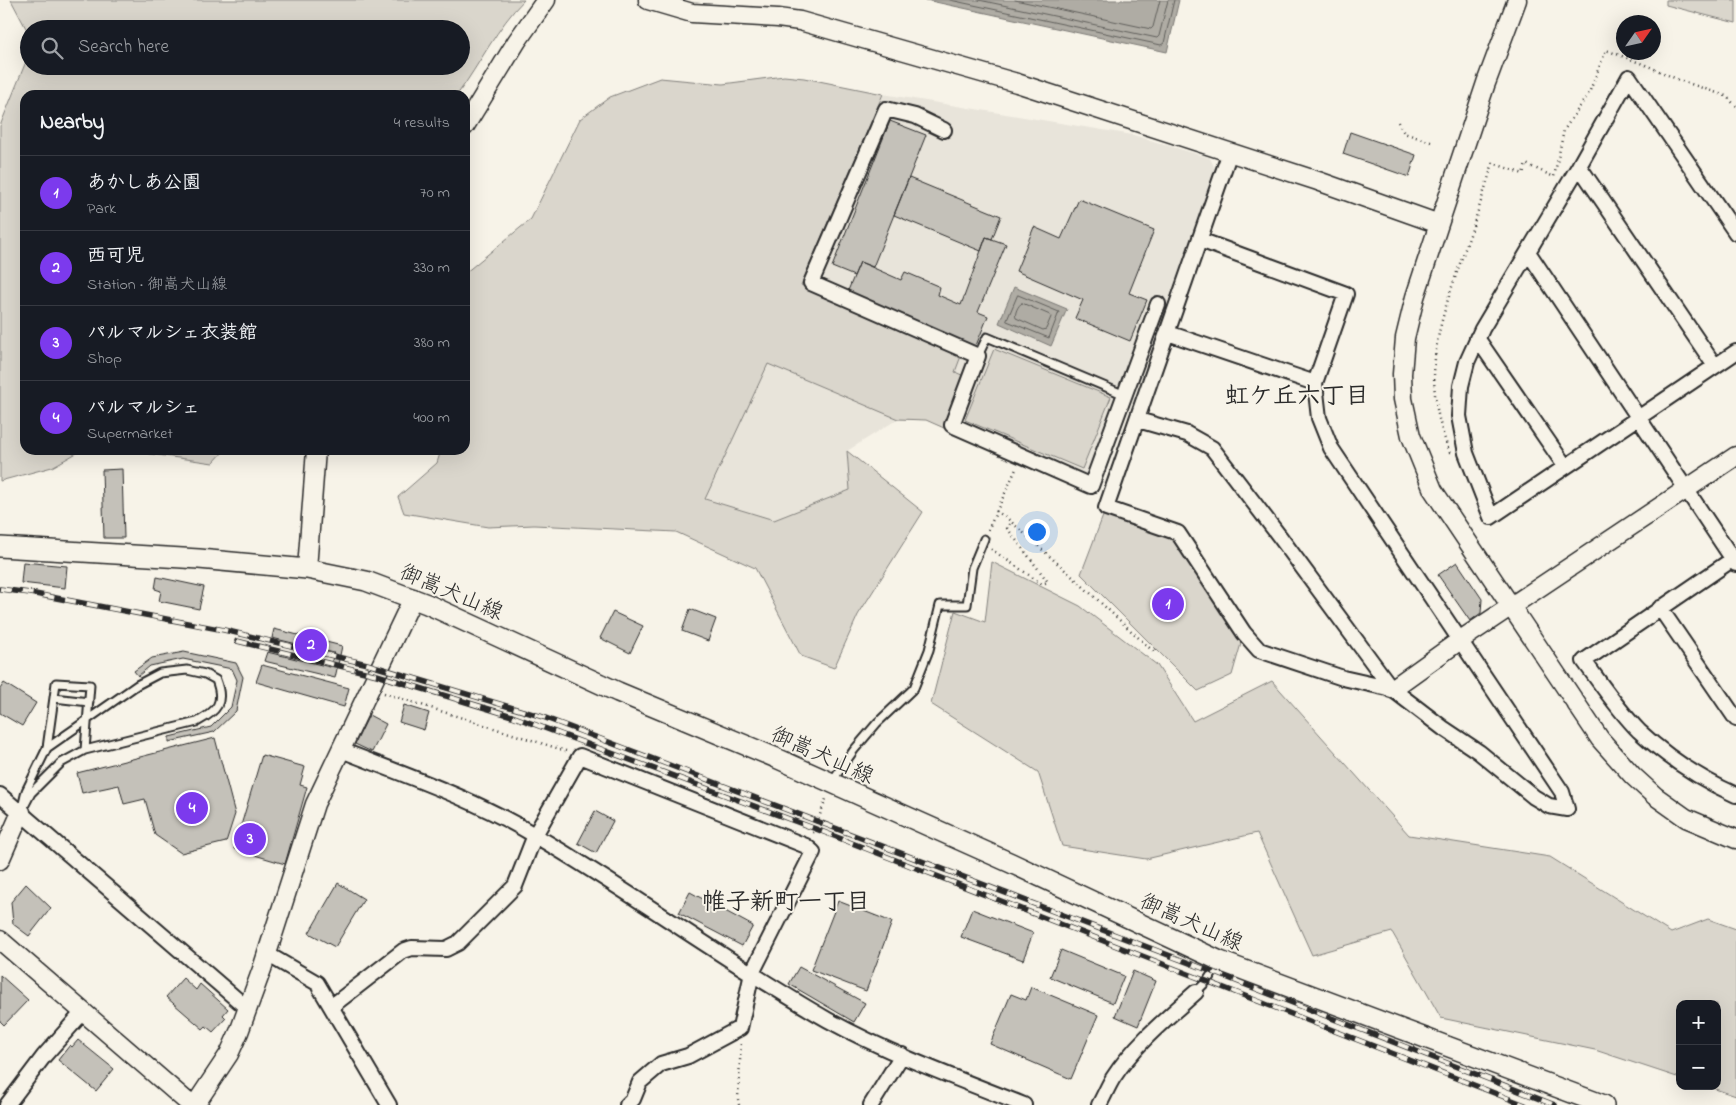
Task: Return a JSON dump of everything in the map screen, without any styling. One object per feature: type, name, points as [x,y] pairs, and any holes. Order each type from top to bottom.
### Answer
[{"type":"main road","name":"御嵩犬山線","points":[[0,547],[199,559],[307,569],[366,581],[413,598],[484,629],[618,692],[774,758],[1011,863],[1220,962],[1604,1105]]},
{"type":"street","points":[[470,118],[517,41],[546,0]]},
{"type":"street","points":[[648,0],[692,13],[800,21],[1017,83],[1318,181],[1439,224]]},
{"type":"street","points":[[1517,0],[1439,224],[1415,297],[1405,338],[1402,374],[1403,399],[1411,436],[1433,490],[1600,739],[1633,776],[1655,796],[1686,818],[1736,839]]},
{"type":"street","points":[[1736,233],[1629,76],[1579,166],[1477,338],[1466,362],[1461,386],[1460,416],[1466,453],[1491,517],[1736,352]]},
{"type":"street","points":[[944,130],[915,116],[886,109],[811,282],[978,356],[952,425],[1021,458],[1091,486],[1158,304]]},
{"type":"street","points":[[1230,152],[1106,508],[1178,534],[1244,633],[1260,650],[1343,678],[1392,689],[1459,641],[1512,608],[1736,456]]},
{"type":"street","points":[[1579,166],[1715,366]]},
{"type":"street","points":[[1138,420],[1187,434],[1212,448],[1280,536],[1392,689],[1443,728],[1479,752],[1548,806],[1567,809],[1562,792],[1331,448],[1319,418],[1315,382],[1346,294],[1200,240]]},
{"type":"street","points":[[1528,252],[1735,560],[1660,608],[1584,661],[1639,731],[1683,767],[1715,786],[1736,795]]},
{"type":"street","points":[[1168,333],[1315,382]]},
{"type":"street","points":[[1477,338],[1565,466]]},
{"type":"street","points":[[307,569],[316,455]]},
{"type":"street","points":[[195,1105],[229,1054],[248,1009],[267,954],[315,804],[413,598]]},
{"type":"street","points":[[1660,608],[1736,718]]},
{"type":"street","points":[[341,750],[464,798],[535,835],[752,973],[844,1028],[902,1055],[1024,1105]]},
{"type":"street","points":[[332,1006],[403,951],[412,948],[446,949],[458,943],[515,886],[535,835],[580,756],[806,846],[813,852],[752,973],[740,1028],[688,1056],[661,1064],[640,1082],[633,1099],[627,1105]]},
{"type":"street","points":[[0,795],[248,1009]]},
{"type":"street","points":[[0,860],[21,812]]},
{"type":"street","points":[[0,940],[191,1105]]},
{"type":"street","points":[[267,954],[318,983],[389,1105]]},
{"type":"street","points":[[1099,1105],[1113,1078],[1132,1053],[1196,992]]},
{"type":"street","points":[[7,1105],[44,1056],[84,1012]]},
{"type":"street","points":[[871,1105],[902,1055]]},
{"type":"lane","points":[[978,356],[987,337],[1125,395]]},
{"type":"lane","points":[[831,783],[876,723],[914,688],[929,650],[940,605],[967,605],[972,568],[983,541]]},
{"type":"lane","points":[[21,812],[31,793],[61,764],[85,750],[197,722],[209,716],[218,707],[220,692],[216,680],[205,674],[187,670],[160,673],[137,684],[47,748]]},
{"type":"lane","points":[[21,812],[26,791],[47,748],[56,683],[90,685],[85,750]]},
{"type":"lane","points":[[54,698],[89,702]]},
{"type":"lane","points":[[1196,992],[1207,981],[1220,962]]},
{"type":"path","points":[[1398,122],[1404,133],[1434,143]]},
{"type":"path","points":[[1011,522],[1008,528],[1048,582],[1042,584],[983,541],[1021,458]]},
{"type":"path","points":[[996,511],[1075,579],[1154,652],[1156,650]]},
{"type":"path","points":[[370,689],[580,756]]},
{"type":"path","points":[[806,846],[819,822],[831,783]]},
{"type":"path","points":[[739,1105],[740,1028]]},
{"type":"shaded area","points":[[11,0],[524,0],[505,22],[460,90],[20,90],[20,455],[73,455],[52,467],[0,481],[0,126],[21,75],[470,75],[470,20],[22,20]]},
{"type":"shaded area","points":[[1666,0],[1736,0],[1736,23],[1666,5]]},
{"type":"shaded area","points":[[784,76],[1133,135],[1210,158],[1216,171],[1097,494],[926,420],[898,419],[847,451],[850,490],[774,520],[705,499],[660,78],[723,84]]},
{"type":"shaded area","points":[[784,76],[804,78],[883,94],[801,285],[961,356],[955,372],[964,376],[944,428],[926,420],[898,419],[768,364],[705,499],[774,520],[850,490],[847,451],[923,512],[858,615],[834,668],[801,656],[755,568],[676,532],[534,525],[488,527],[404,513],[398,497],[437,463],[439,455],[470,455],[470,269],[531,219],[580,119],[610,97],[660,78],[723,84]]},
{"type":"shaded area","points":[[994,349],[1111,397],[1082,469],[965,420]]},
{"type":"shaded area","points":[[158,455],[220,455],[213,463]]},
{"type":"shaded area","points":[[1106,508],[1178,533],[1244,633],[1232,675],[1198,691],[1081,574]]},
{"type":"shaded area","points":[[992,562],[1080,606],[1157,665],[1193,721],[1272,681],[1409,835],[1550,857],[1671,933],[1708,919],[1736,929],[1736,1096],[1718,1090],[1721,1090],[1721,1000],[1676,1000],[1676,1077],[1595,1050],[1441,1018],[1392,932],[1312,955],[1257,833],[1146,859],[1062,846],[1038,772],[931,704],[955,611],[985,622]]},
{"type":"water","points":[[926,0],[1179,0],[1167,52]]},
{"type":"water","points":[[1014,287],[1067,309],[1051,346],[999,323]]},
{"type":"building","points":[[890,121],[926,135],[873,267],[860,262],[854,276],[832,267]]},
{"type":"building","points":[[1350,132],[1416,155],[1409,177],[1343,154]]},
{"type":"building","points":[[909,178],[1001,216],[992,239],[986,237],[981,251],[894,215]]},
{"type":"building","points":[[1079,199],[1154,230],[1129,293],[1147,300],[1130,341],[1075,318],[1083,300],[1016,271],[1034,227],[1061,239]]},
{"type":"building","points":[[986,237],[1006,244],[978,312],[988,316],[975,348],[847,293],[860,262],[901,280],[905,272],[940,287],[938,295],[961,305]]},
{"type":"building","points":[[122,469],[124,538],[104,538],[102,470]]},
{"type":"building","points":[[23,562],[67,566],[65,588],[21,583]]},
{"type":"building","points":[[1457,562],[1482,599],[1481,613],[1470,621],[1438,575]]},
{"type":"building","points":[[157,577],[204,587],[199,609],[159,601],[161,591],[155,589]]},
{"type":"building","points":[[690,609],[716,619],[708,641],[682,631]]},
{"type":"building","points":[[613,612],[643,626],[630,653],[600,638]]},
{"type":"building","points":[[274,629],[342,646],[335,678],[264,661],[267,652],[330,667],[334,653],[272,638]]},
{"type":"building","points":[[184,652],[236,663],[243,677],[236,711],[214,732],[169,742],[169,737],[211,727],[231,707],[237,680],[232,669],[183,659],[150,666],[138,676],[134,671],[152,658]]},
{"type":"building","points":[[262,665],[349,688],[344,707],[256,682]]},
{"type":"building","points":[[4,683],[36,703],[22,726],[0,713],[0,689]]},
{"type":"building","points":[[404,705],[429,713],[424,730],[399,722]]},
{"type":"building","points":[[369,715],[386,724],[372,752],[355,744]]},
{"type":"building","points":[[215,738],[235,814],[226,842],[181,853],[155,835],[145,799],[124,804],[119,785],[82,793],[77,773]]},
{"type":"building","points":[[262,755],[305,767],[300,785],[307,787],[285,864],[234,849]]},
{"type":"building","points":[[595,811],[613,821],[596,853],[578,843]]},
{"type":"building","points":[[338,883],[364,899],[335,947],[309,933]]},
{"type":"building","points":[[26,884],[51,908],[29,936],[13,924],[11,902]]},
{"type":"building","points":[[690,892],[753,926],[742,946],[679,913]]},
{"type":"building","points":[[838,901],[892,922],[866,991],[811,970]]},
{"type":"building","points":[[972,909],[1033,933],[1023,960],[961,937]]},
{"type":"building","points":[[1061,950],[1124,976],[1113,1003],[1050,977]]},
{"type":"building","points":[[799,967],[865,1003],[854,1022],[789,984]]},
{"type":"building","points":[[1133,971],[1156,981],[1138,1026],[1115,1016]]},
{"type":"building","points":[[0,975],[28,1000],[4,1025],[0,1021]]},
{"type":"building","points":[[183,978],[196,990],[200,984],[228,1009],[223,1015],[226,1018],[213,1032],[206,1026],[203,1029],[166,997]]},
{"type":"building","points":[[1031,987],[1098,1015],[1071,1079],[990,1044],[1011,994],[1026,1000]]},
{"type":"building","points":[[78,1040],[114,1069],[96,1091],[58,1060],[70,1045],[72,1047]]},
{"type":"railway","points":[[0,589],[224,630],[367,664],[543,717],[1213,972],[1555,1105]]},
{"type":"railway","points":[[237,641],[377,675],[512,716],[816,829],[1525,1105]]},
{"type":"place","name":"あかしあ公園","points":[[1168,604]]},
{"type":"place","name":"西可児","points":[[311,645]]},
{"type":"place","name":"パルマルシェ","points":[[192,808]]},
{"type":"place","name":"パルマルシェ衣装館","points":[[250,839]]},
{"type":"district","name":"虹ケ丘六丁目","points":[[1297,395]]},
{"type":"district","name":"帷子新町一丁目","points":[[786,901]]}]
